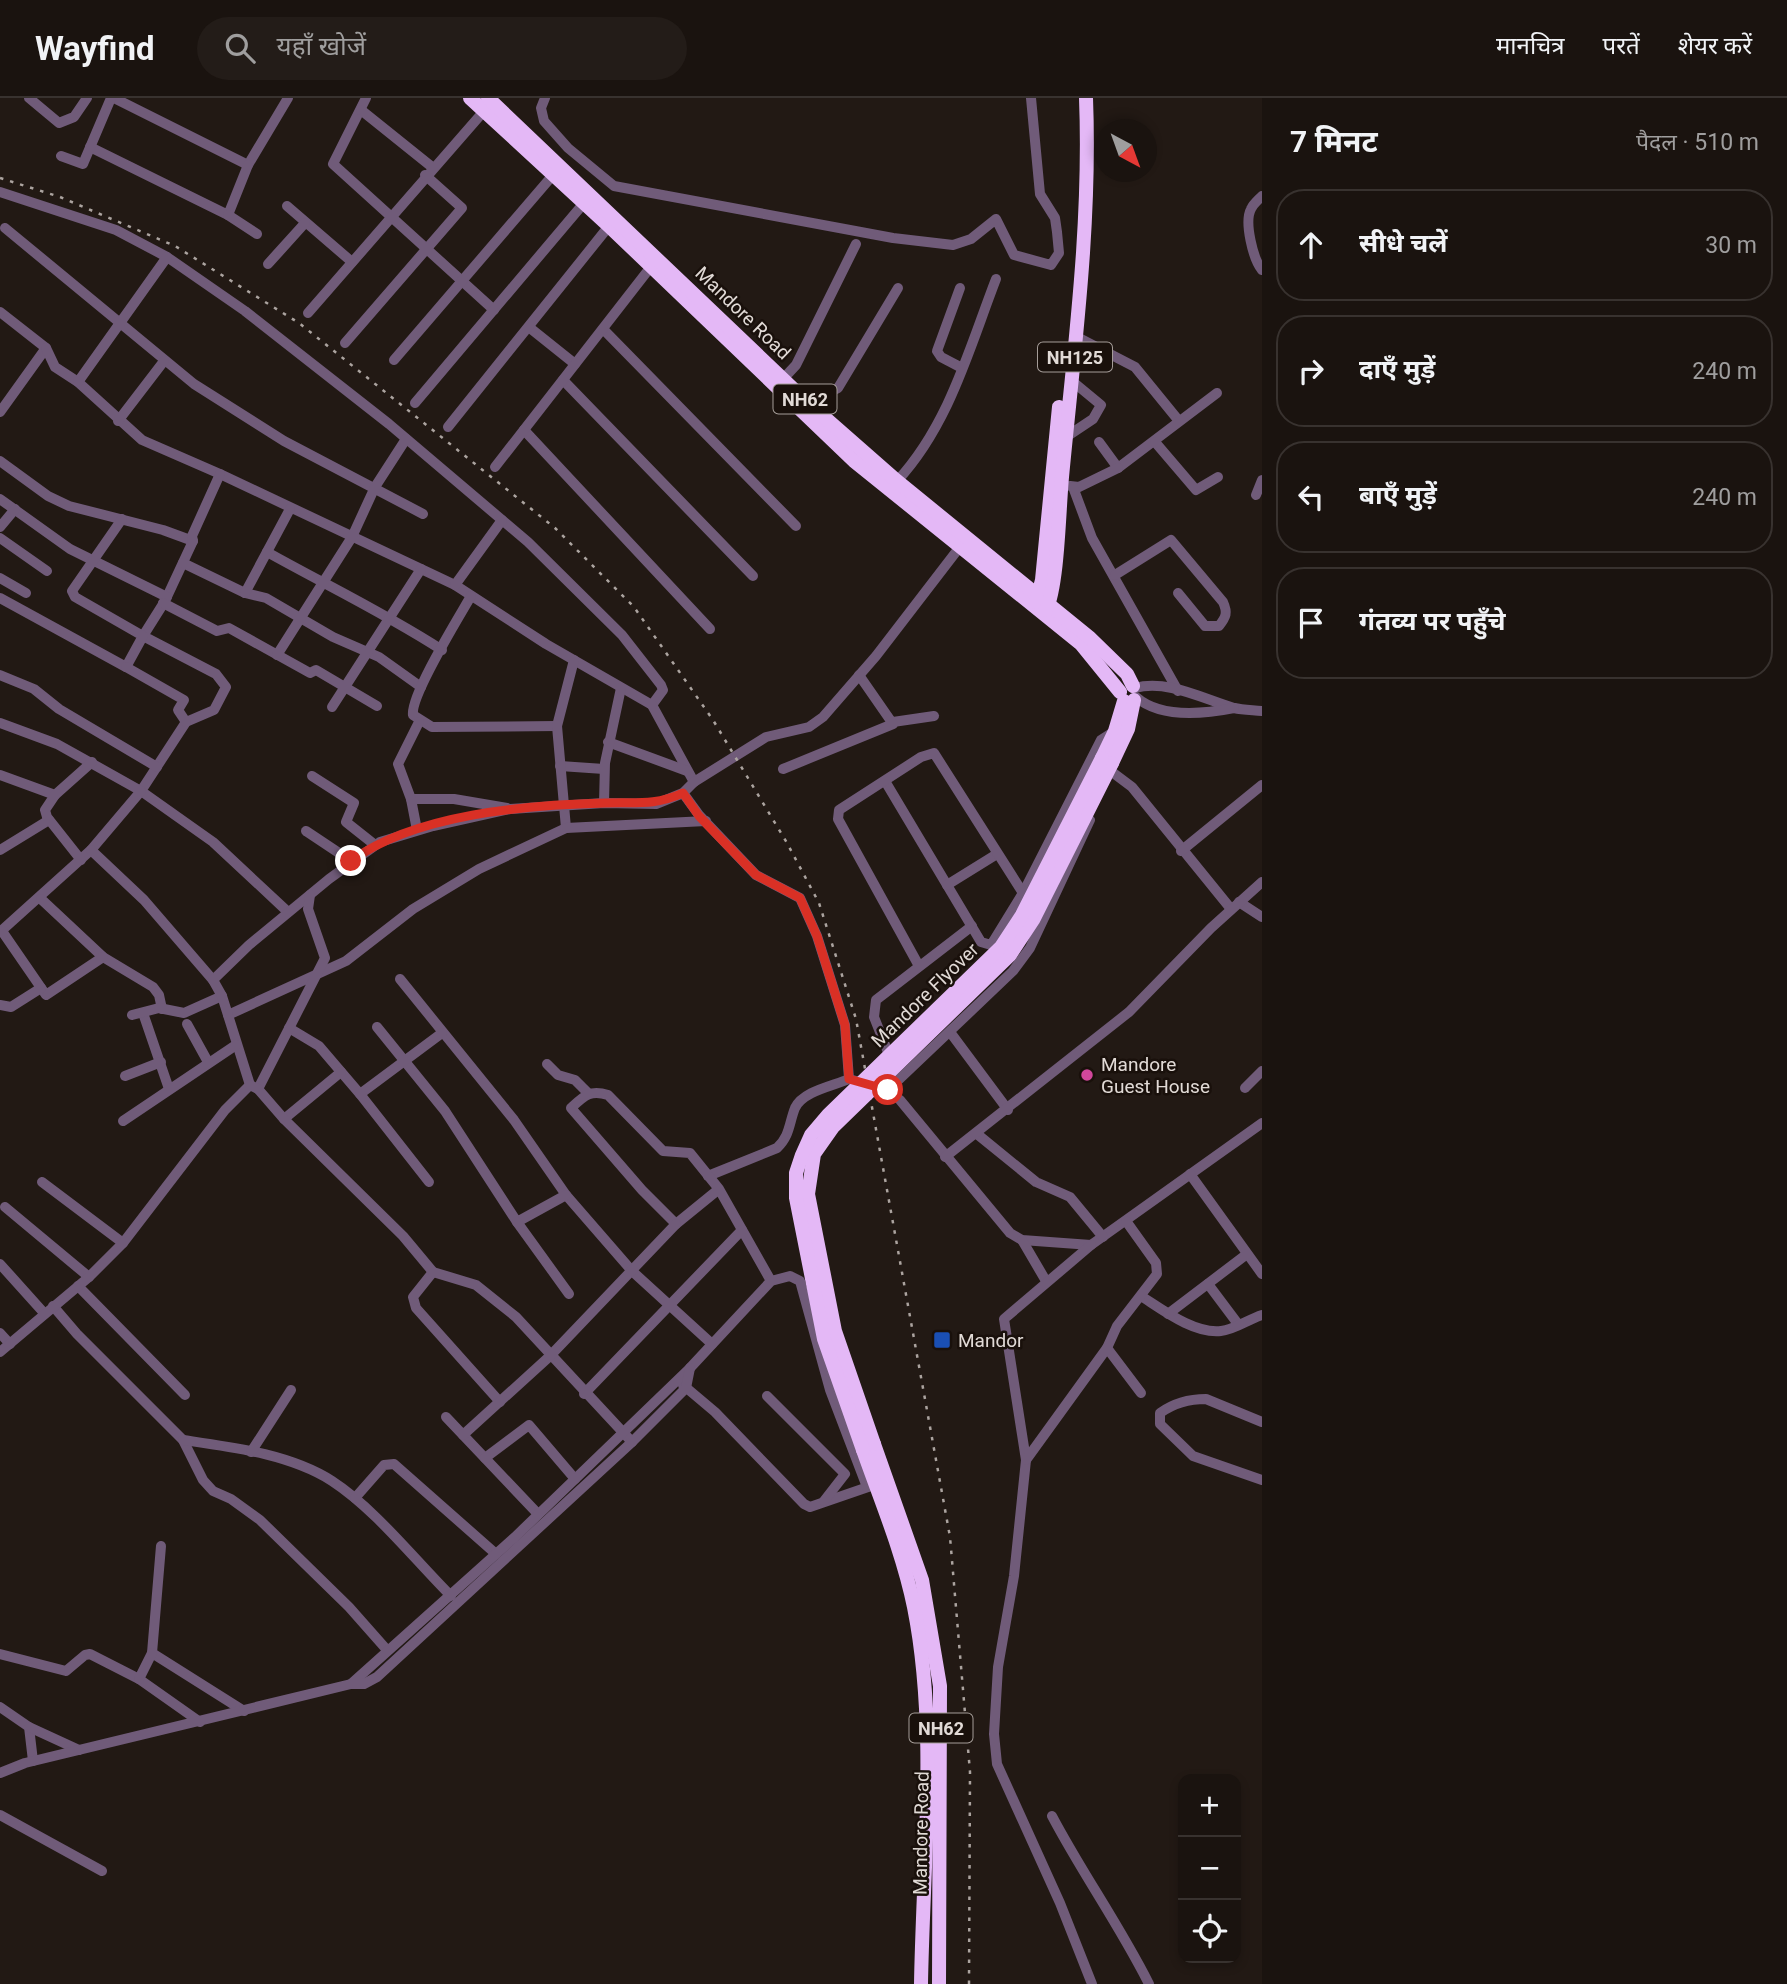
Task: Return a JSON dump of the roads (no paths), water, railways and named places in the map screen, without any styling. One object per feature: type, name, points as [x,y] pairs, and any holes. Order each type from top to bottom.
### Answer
[{"type":"highway","name":"Mandore Road","points":[[470,98],[492,103],[854,461],[959,548],[1041,606]]},
{"type":"highway","name":"NH125","points":[[1041,606],[1075,265],[1077,98]]},
{"type":"highway","name":"NH125","points":[[1041,606],[1067,486],[1066,437],[1086,224],[1086,98]]},
{"type":"highway","name":"Mandore Road","points":[[492,103],[553,175],[583,203],[1041,606]]},
{"type":"highway","name":"NH62","points":[[1041,606],[1130,694],[1121,730]]},
{"type":"highway","name":"Mandore Flyover","points":[[877,1484],[869,1447],[824,1339],[796,1198],[796,1173],[811,1135],[828,1115],[1001,947],[1109,764],[1121,730]]},
{"type":"highway","name":"Mandore Road","points":[[877,1484],[922,1580],[940,1686],[939,1984]]},
{"type":"highway","name":"NH62","points":[[877,1484],[914,1606],[926,1685],[921,1984]]},
{"type":"street","points":[[29,98],[59,123],[74,117],[87,98]]},
{"type":"street","points":[[61,156],[83,164],[113,98],[248,165]]},
{"type":"street","points":[[228,215],[248,165],[288,98]]},
{"type":"street","points":[[366,98],[333,164],[494,310]]},
{"type":"street","points":[[545,98],[541,108],[544,121],[568,148],[614,186],[893,237],[953,245],[971,239],[996,219],[1014,255],[1051,265],[1059,253],[1057,232],[1055,218],[1040,194],[1031,98]]},
{"type":"street","points":[[308,313],[429,171],[492,103]]},
{"type":"street","points":[[345,343],[462,208],[429,171],[361,110]]},
{"type":"street","points":[[90,148],[228,215],[257,234]]},
{"type":"street","points":[[394,360],[553,175]]},
{"type":"street","points":[[0,192],[116,230],[167,257],[245,311],[406,439],[502,520],[603,615],[661,685],[663,690],[652,705]]},
{"type":"street","points":[[1262,196],[1251,208],[1248,218],[1256,258],[1262,270]]},
{"type":"street","points":[[415,402],[583,203]]},
{"type":"street","points":[[287,206],[352,262]]},
{"type":"street","points":[[268,264],[305,223]]},
{"type":"street","points":[[448,427],[530,328],[609,226]]},
{"type":"street","points":[[2,229],[164,361],[247,419],[423,514]]},
{"type":"street","points":[[783,379],[796,365],[856,244]]},
{"type":"street","points":[[78,382],[121,326],[167,257]]},
{"type":"street","points":[[495,467],[654,263]]},
{"type":"street","points":[[897,481],[925,448],[962,368],[996,279]]},
{"type":"street","points":[[807,402],[812,391],[826,394],[838,388],[898,288]]},
{"type":"street","points":[[960,288],[937,351],[941,358],[962,368]]},
{"type":"street","points":[[0,312],[46,348],[55,367],[78,382],[142,440],[455,585],[574,660],[652,705],[694,782]]},
{"type":"street","points":[[530,328],[575,364]]},
{"type":"street","points":[[603,329],[796,526]]},
{"type":"street","points":[[1077,337],[1135,367],[1179,421]]},
{"type":"street","points":[[0,412],[46,348]]},
{"type":"street","points":[[118,421],[164,361]]},
{"type":"street","points":[[563,380],[753,576]]},
{"type":"street","points":[[1066,437],[1093,419],[1101,405],[1072,381]]},
{"type":"street","points":[[1178,691],[1092,538],[1067,486],[1089,483],[1118,468],[1217,393]]},
{"type":"street","points":[[524,430],[710,629]]},
{"type":"street","points":[[277,655],[352,537],[374,487],[406,439]]},
{"type":"street","points":[[1098,442],[1118,468]]},
{"type":"street","points":[[1155,442],[1196,490],[1218,477]]},
{"type":"street","points":[[0,460],[48,496],[69,506],[193,541]]},
{"type":"street","points":[[126,667],[165,600],[220,474]]},
{"type":"street","points":[[1256,495],[1262,480]]},
{"type":"street","points":[[0,499],[70,549],[217,631],[229,628],[310,673],[316,670],[377,706]]},
{"type":"street","points":[[0,527],[15,509]]},
{"type":"street","points":[[246,593],[290,509]]},
{"type":"street","points":[[103,957],[48,995],[1,932],[41,899],[91,850],[141,791],[186,722],[215,710],[226,687],[216,674],[72,595],[72,591],[122,519]]},
{"type":"street","points":[[455,585],[502,520]]},
{"type":"street","points":[[0,537],[47,571]]},
{"type":"street","points":[[1115,575],[1171,540],[1223,602],[1227,611],[1225,618],[1219,625],[1205,626],[1178,593]]},
{"type":"street","points":[[411,799],[454,799],[510,809],[563,808],[604,803],[656,804],[686,795],[694,782],[766,737],[809,727],[822,717],[859,675],[959,548]]},
{"type":"street","points":[[267,552],[322,583],[389,615],[442,649]]},
{"type":"street","points":[[183,563],[246,593],[266,598],[366,652],[421,687]]},
{"type":"street","points":[[331,707],[421,569]]},
{"type":"street","points":[[0,578],[26,593]]},
{"type":"street","points":[[471,596],[421,687],[412,708],[413,715],[419,722],[432,727],[557,726]]},
{"type":"street","points":[[0,598],[184,700],[178,710],[186,722]]},
{"type":"street","points":[[566,828],[557,726],[574,660]]},
{"type":"street","points":[[859,675],[892,720]]},
{"type":"street","points":[[0,676],[34,689],[59,709],[157,767]]},
{"type":"street","points":[[1130,694],[1146,686],[1178,691],[1235,708],[1262,711]]},
{"type":"street","points":[[604,803],[604,769],[621,688]]},
{"type":"street","points":[[1130,694],[1151,706],[1187,713],[1202,714],[1235,708]]},
{"type":"street","points":[[783,769],[892,720],[934,716]]},
{"type":"street","points":[[417,830],[411,799],[398,761],[419,722]]},
{"type":"street","points":[[0,723],[57,744],[141,791],[212,842],[288,912]]},
{"type":"street","points":[[885,781],[981,942],[991,945],[1023,893],[1101,740],[1121,730]]},
{"type":"street","points":[[608,742],[687,771]]},
{"type":"street","points":[[919,967],[837,814],[921,757],[934,753],[1023,893]]},
{"type":"street","points":[[81,860],[49,820],[46,810],[55,795],[92,762]]},
{"type":"street","points":[[888,1090],[1000,985],[1030,948],[1109,764],[1132,787],[1181,851],[1231,909]]},
{"type":"street","points":[[560,766],[604,769]]},
{"type":"street","points":[[0,775],[55,795]]},
{"type":"street","points":[[312,776],[354,803],[346,822],[375,845]]},
{"type":"street","points":[[1181,851],[1262,785]]},
{"type":"street","points":[[686,795],[702,818],[756,875],[800,898],[817,936],[845,1025],[849,1079]]},
{"type":"street","points":[[213,981],[288,912],[375,845],[417,830],[510,809]]},
{"type":"street","points":[[228,1015],[325,968],[346,961],[414,909],[479,869],[566,828],[702,818]]},
{"type":"street","points":[[0,850],[49,820]]},
{"type":"street","points":[[306,831],[351,861]]},
{"type":"street","points":[[91,850],[144,900],[213,981],[222,996],[236,1045],[257,1089],[284,1119],[403,1236],[433,1272],[476,1285],[516,1317],[584,1394],[632,1443]]},
{"type":"street","points":[[947,885],[997,854]]},
{"type":"street","points":[[945,1157],[1129,1012],[1231,909],[1262,883]]},
{"type":"street","points":[[0,1352],[80,1288],[123,1243],[225,1110],[257,1089],[325,968],[325,958],[309,909],[310,895]]},
{"type":"street","points":[[41,899],[103,957],[153,986],[159,995],[162,1009]]},
{"type":"street","points":[[1240,902],[1262,916]]},
{"type":"street","points":[[899,1080],[876,1025],[873,1004],[880,995],[972,926]]},
{"type":"street","points":[[400,979],[514,1120],[566,1195],[632,1271],[712,1344]]},
{"type":"street","points":[[0,1005],[11,1007],[41,988]]},
{"type":"street","points":[[169,1089],[161,1062],[137,1014],[162,1009],[184,1013],[222,996]]},
{"type":"street","points":[[187,1024],[208,1062]]},
{"type":"street","points":[[377,1027],[445,1111],[517,1222],[569,1294]]},
{"type":"street","points":[[293,1029],[308,1037],[341,1072],[429,1182]]},
{"type":"street","points":[[950,1032],[1008,1110]]},
{"type":"street","points":[[360,1094],[442,1033]]},
{"type":"street","points":[[122,1121],[236,1045]]},
{"type":"street","points":[[125,1076],[161,1062]]},
{"type":"street","points":[[547,1064],[558,1075],[575,1080],[588,1093]]},
{"type":"street","points":[[1245,1088],[1262,1071]]},
{"type":"street","points":[[284,1119],[341,1072]]},
{"type":"street","points":[[708,1176],[777,1148],[785,1141],[796,1107],[804,1097],[849,1079],[888,1090],[900,1100],[997,1221],[1022,1240],[1046,1281]]},
{"type":"street","points":[[676,1224],[642,1191],[571,1108],[588,1093],[596,1091],[608,1095],[663,1151],[690,1153],[719,1189],[771,1281]]},
{"type":"street","points":[[1092,1984],[1060,1903],[997,1764],[994,1734],[998,1667],[1014,1576],[1026,1460],[1004,1319],[1091,1245],[1261,1126]]},
{"type":"street","points":[[977,1134],[1036,1182],[1070,1197],[1102,1237]]},
{"type":"street","points":[[1191,1174],[1262,1274]]},
{"type":"street","points":[[42,1182],[123,1243]]},
{"type":"street","points":[[463,1435],[550,1356],[676,1224],[719,1189]]},
{"type":"street","points":[[517,1222],[566,1195]]},
{"type":"street","points":[[5,1207],[89,1277]]},
{"type":"street","points":[[1026,1460],[1107,1348],[1117,1326],[1157,1274],[1156,1263],[1126,1221]]},
{"type":"street","points":[[584,1394],[670,1308],[742,1230]]},
{"type":"street","points":[[1022,1240],[1091,1245]]},
{"type":"street","points":[[1168,1314],[1247,1254]]},
{"type":"street","points":[[0,1264],[76,1334],[183,1440],[203,1480],[213,1491],[232,1499],[260,1520],[349,1607],[387,1650]]},
{"type":"street","points":[[433,1272],[413,1297],[416,1308],[500,1402]]},
{"type":"street","points":[[351,1684],[575,1479],[622,1432],[677,1380],[690,1368],[771,1281],[790,1276],[800,1281],[830,1390],[877,1484],[810,1507],[800,1501],[715,1412],[677,1380]]},
{"type":"street","points":[[1208,1284],[1238,1324]]},
{"type":"street","points":[[80,1288],[185,1395]]},
{"type":"street","points":[[1141,1296],[1168,1314],[1199,1327],[1221,1331],[1262,1315]]},
{"type":"street","points":[[0,1333],[10,1344]]},
{"type":"street","points":[[1107,1348],[1141,1393]]},
{"type":"street","points":[[0,1773],[33,1761],[351,1684],[364,1684],[377,1677],[632,1443],[686,1388],[690,1368]]},
{"type":"street","points":[[251,1452],[291,1390]]},
{"type":"street","points":[[766,1396],[845,1474],[824,1502]]},
{"type":"street","points":[[1262,1422],[1206,1399],[1173,1404],[1160,1413],[1160,1424],[1193,1456],[1262,1480]]},
{"type":"street","points":[[446,1417],[538,1514]]},
{"type":"street","points":[[485,1458],[529,1425],[575,1479]]},
{"type":"street","points":[[183,1440],[251,1452],[317,1472],[355,1498],[451,1595]]},
{"type":"street","points":[[355,1498],[384,1465],[394,1464],[496,1554]]},
{"type":"street","points":[[139,1679],[152,1653],[162,1546]]},
{"type":"street","points":[[152,1653],[244,1711]]},
{"type":"street","points":[[0,1654],[66,1671],[90,1654],[139,1679],[200,1722]]},
{"type":"street","points":[[0,1707],[29,1727],[79,1750]]},
{"type":"street","points":[[29,1727],[33,1761]]},
{"type":"street","points":[[0,1815],[102,1871]]},
{"type":"street","points":[[1052,1816],[1089,1885],[1136,1956],[1149,1984]]},
{"type":"railway","points":[[0,178],[60,197],[175,246],[299,323],[555,528],[634,607],[713,720],[787,843],[819,903],[856,1019],[950,1537],[970,1772],[969,1984]]},
{"type":"place","name":"Mandore Guest House","points":[[1087,1075]]},
{"type":"place","name":"Mandor","points":[[942,1340]]}]
